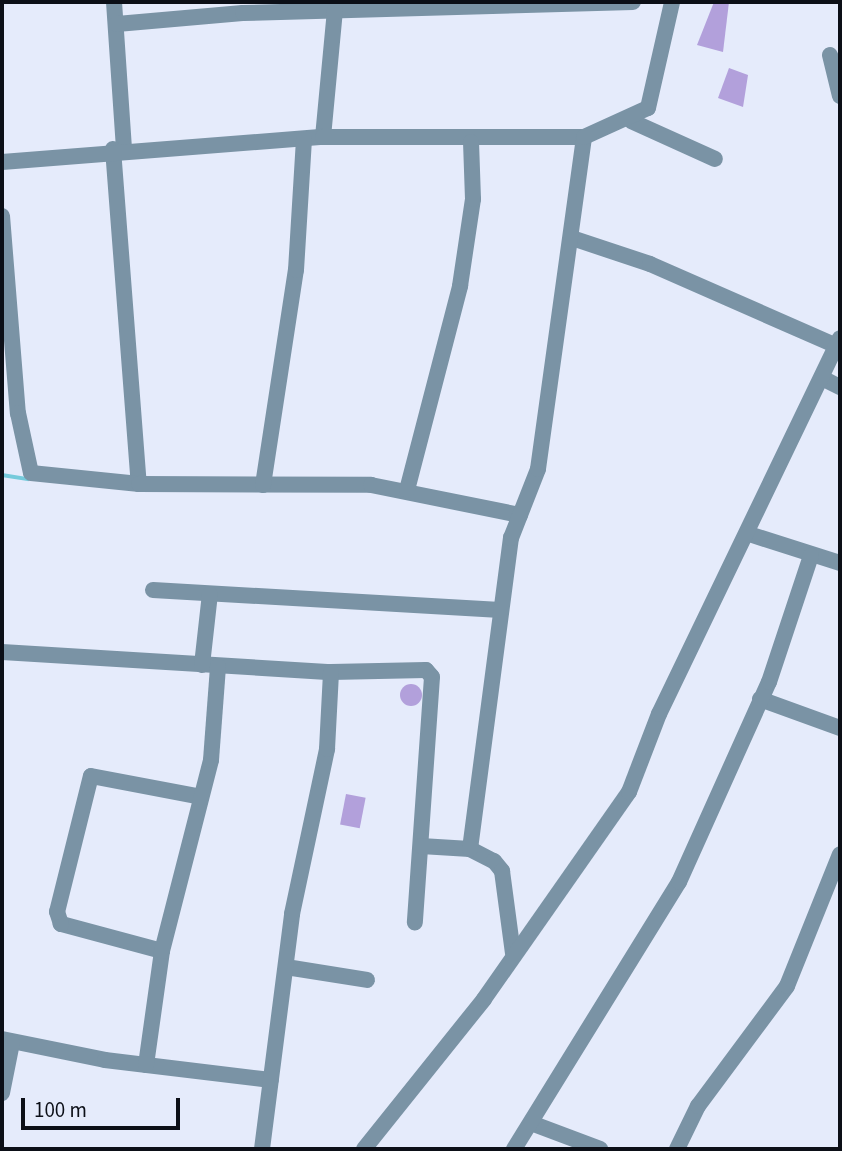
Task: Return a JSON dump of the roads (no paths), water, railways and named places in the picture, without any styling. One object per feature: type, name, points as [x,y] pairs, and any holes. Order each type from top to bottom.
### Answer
[{"type":"street","points":[[114,2],[117,24],[118,149],[139,484]]},
{"type":"street","points":[[117,24],[243,7],[335,10],[633,2]]},
{"type":"street","points":[[631,121],[652,99],[653,70],[672,2]]},
{"type":"street","points":[[323,137],[335,10]]},
{"type":"street","points":[[830,55],[840,96]]},
{"type":"street","points":[[2,162],[118,149],[323,137],[471,142],[584,137],[601,125],[631,121],[715,159]]},
{"type":"street","points":[[470,849],[493,711],[500,610],[520,515],[537,469],[552,340],[572,238],[584,137]]},
{"type":"street","points":[[263,485],[296,270],[304,139]]},
{"type":"street","points":[[407,490],[468,246],[471,142]]},
{"type":"street","points":[[2,216],[26,467],[31,473],[139,484],[407,490],[520,515]]},
{"type":"street","points":[[364,1149],[434,1066],[629,792],[659,714],[824,379],[839,342],[650,264],[572,238]]},
{"type":"street","points":[[824,379],[840,387]]},
{"type":"street","points":[[749,534],[811,556],[840,563]]},
{"type":"street","points":[[514,1149],[673,893],[760,699],[811,556]]},
{"type":"street","points":[[153,590],[210,594],[334,596],[500,610]]},
{"type":"street","points":[[146,1065],[162,951],[197,796],[211,760],[210,594]]},
{"type":"street","points":[[2,652],[331,672],[426,670],[432,677],[415,922]]},
{"type":"street","points":[[262,1149],[286,967],[327,749],[331,672]]},
{"type":"street","points":[[760,699],[840,728]]},
{"type":"street","points":[[162,951],[61,924],[57,912],[91,776],[197,796]]},
{"type":"street","points":[[421,846],[470,849],[502,871],[513,953]]},
{"type":"street","points":[[677,1149],[698,1106],[787,986],[840,854]]},
{"type":"street","points":[[286,967],[367,980]]},
{"type":"street","points":[[2,1093],[7,1041],[146,1065],[271,1080]]},
{"type":"street","points":[[531,1123],[600,1149]]},
{"type":"waterway","points":[[2,475],[28,479]]}]
